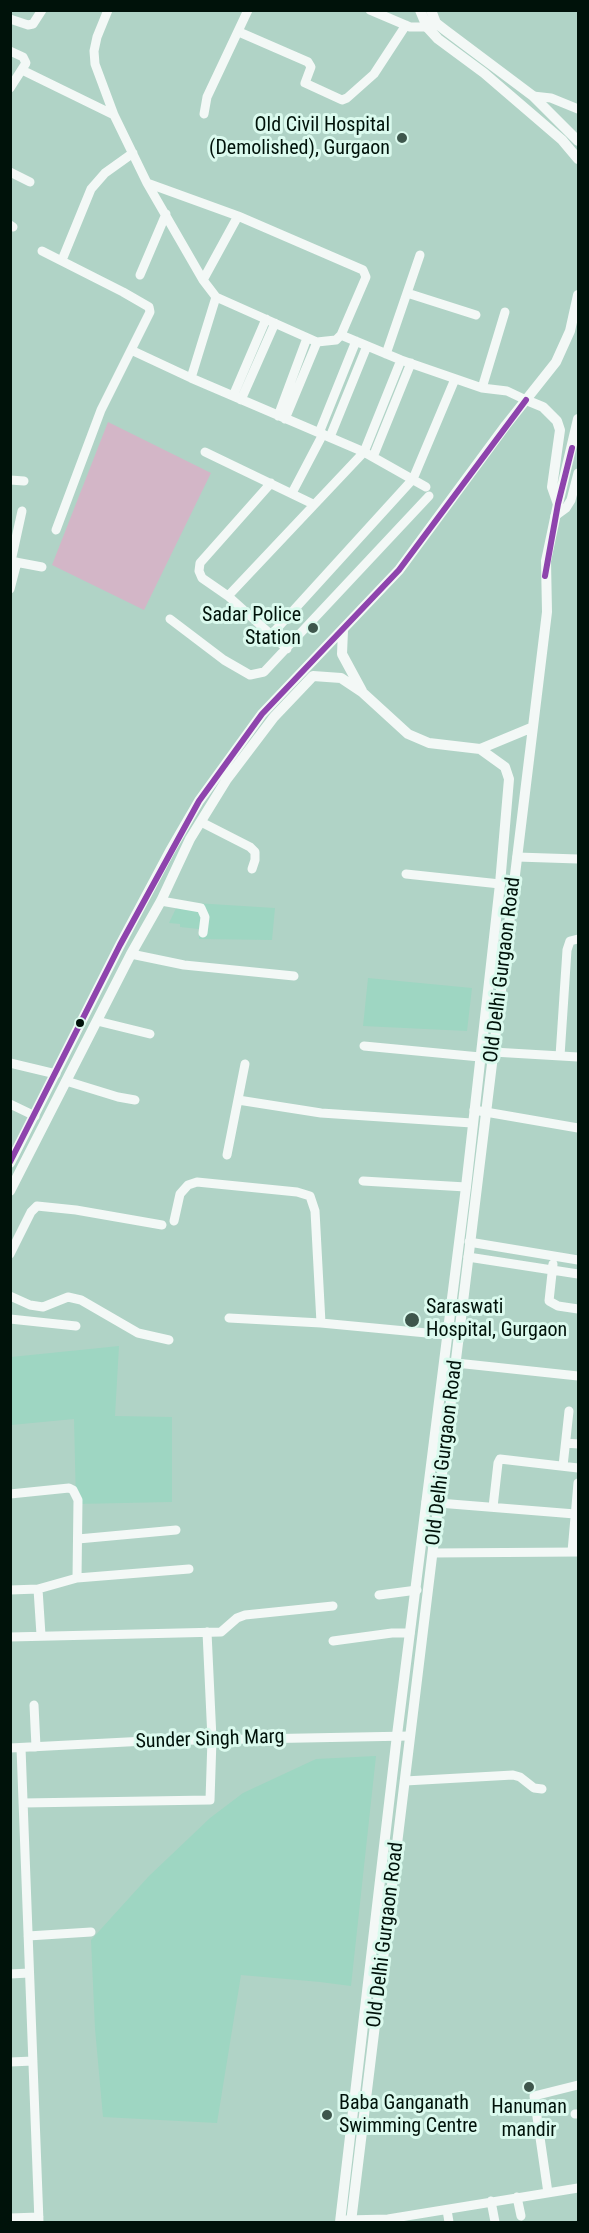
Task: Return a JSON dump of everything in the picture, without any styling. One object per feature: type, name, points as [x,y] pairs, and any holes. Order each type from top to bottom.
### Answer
[{"type":"main road","points":[[420,10],[427,27],[438,39],[484,73],[553,133],[579,159]]},
{"type":"main road","points":[[431,10],[436,23],[533,96],[579,141]]},
{"type":"main road","points":[[10,1163],[136,914],[200,801],[262,714],[399,570],[556,362],[570,331],[579,295]]},
{"type":"main road","points":[[526,400],[543,407],[557,421],[560,430],[552,487],[558,504]]},
{"type":"main road","name":"Old Delhi Gurgaon Road","points":[[345,2222],[363,2018],[417,1590],[472,1123],[480,1111],[492,1052],[547,612],[545,576],[555,516],[579,418]]},
{"type":"main road","points":[[343,630],[342,654],[363,692]]},
{"type":"main road","points":[[10,1191],[131,954],[161,901],[190,839],[226,779],[274,717],[313,676],[341,678],[363,692],[408,734],[429,743],[480,749],[533,727]]},
{"type":"main road","name":"Old Delhi Gurgaon Road","points":[[345,2222],[376,2020],[468,1257],[480,1111],[480,1057],[510,779],[505,767],[480,749]]},
{"type":"main road","points":[[499,890],[512,897]]},
{"type":"main road","points":[[76,1034],[88,1038]]},
{"type":"street","points":[[10,18],[28,26],[33,24],[42,10]]},
{"type":"street","points":[[108,10],[94,51],[95,64],[114,115],[147,183],[216,297],[317,342],[336,340],[341,335],[366,277],[363,270],[238,216],[147,183]]},
{"type":"street","points":[[204,114],[207,97],[249,10]]},
{"type":"street","points":[[370,10],[415,28],[427,27]]},
{"type":"street","points":[[239,32],[308,62],[311,67],[305,83],[342,100],[374,74],[406,25]]},
{"type":"street","points":[[10,51],[26,60],[10,88]]},
{"type":"street","points":[[22,70],[114,115]]},
{"type":"street","points":[[533,96],[551,98],[579,109]]},
{"type":"street","points":[[62,260],[91,189],[105,173],[133,153]]},
{"type":"street","points":[[10,172],[30,182]]},
{"type":"street","points":[[140,275],[166,214]]},
{"type":"street","points":[[204,280],[238,216]]},
{"type":"street","points":[[42,251],[148,307],[149,316],[101,410],[56,530]]},
{"type":"street","points":[[386,354],[420,255]]},
{"type":"street","points":[[407,293],[476,315]]},
{"type":"street","points":[[191,378],[216,297]]},
{"type":"street","points":[[482,388],[505,312]]},
{"type":"street","points":[[237,398],[270,321]]},
{"type":"street","points":[[341,335],[406,362],[482,388],[507,391],[526,400]]},
{"type":"street","points":[[282,418],[307,338]]},
{"type":"street","points":[[324,435],[356,341]]},
{"type":"street","points":[[282,418],[317,342]]},
{"type":"street","points":[[292,493],[324,435],[367,346]]},
{"type":"street","points":[[131,350],[368,454],[413,479],[427,492],[264,672],[250,675],[224,660],[170,619]]},
{"type":"street","points":[[228,596],[313,504],[368,454],[406,362]]},
{"type":"street","points":[[271,635],[413,479],[455,379]]},
{"type":"street","points":[[205,452],[313,504]]},
{"type":"street","points":[[555,516],[566,508],[571,500],[579,473]]},
{"type":"street","points":[[10,480],[24,481]]},
{"type":"street","points":[[270,483],[200,564],[199,571],[202,579],[228,596],[287,649]]},
{"type":"street","points":[[10,589],[22,511]]},
{"type":"street","points":[[13,561],[42,567]]},
{"type":"street","points":[[201,822],[250,847],[255,852],[252,869]]},
{"type":"street","points":[[518,857],[579,859]]},
{"type":"street","points":[[406,874],[499,890]]},
{"type":"street","points":[[161,901],[201,909],[204,917],[203,933]]},
{"type":"street","points":[[560,1056],[567,950],[570,941],[579,939]]},
{"type":"street","points":[[131,954],[184,965],[294,976]]},
{"type":"street","points":[[97,1021],[150,1034]]},
{"type":"street","points":[[364,1046],[480,1057]]},
{"type":"street","points":[[492,1052],[579,1057]]},
{"type":"street","points":[[10,1063],[56,1074]]},
{"type":"street","points":[[227,1155],[245,1064]]},
{"type":"street","points":[[66,1081],[135,1100]]},
{"type":"street","points":[[238,1100],[321,1113],[472,1123]]},
{"type":"street","points":[[10,1104],[35,1116]]},
{"type":"street","points":[[480,1111],[579,1128]]},
{"type":"street","points":[[363,1181],[466,1187]]},
{"type":"street","points":[[174,1221],[180,1194],[188,1185],[197,1182],[297,1192],[310,1196],[315,1211],[321,1323]]},
{"type":"street","points":[[10,1254],[28,1218],[38,1206],[76,1210],[162,1225]]},
{"type":"street","points":[[469,1242],[579,1260]]},
{"type":"street","points":[[553,1256],[549,1301],[558,1306],[579,1309]]},
{"type":"street","points":[[468,1257],[579,1274]]},
{"type":"street","points":[[10,1296],[30,1305],[43,1307],[68,1298],[81,1300],[138,1334],[169,1340]]},
{"type":"street","points":[[229,1318],[321,1323],[448,1335]]},
{"type":"street","points":[[10,1319],[76,1326]]},
{"type":"street","points":[[456,1363],[579,1376]]},
{"type":"street","points":[[563,1466],[569,1411]]},
{"type":"street","points":[[566,1443],[579,1444]]},
{"type":"street","points":[[493,1507],[500,1459],[579,1468]]},
{"type":"street","points":[[433,1553],[575,1552],[575,1514],[579,1483]]},
{"type":"street","points":[[10,1494],[69,1488],[73,1490],[78,1500],[77,1578]]},
{"type":"street","points":[[426,1502],[575,1514]]},
{"type":"street","points":[[78,1539],[176,1530]]},
{"type":"street","points":[[10,1590],[38,1588],[77,1578],[189,1569]]},
{"type":"street","points":[[38,1588],[41,1635]]},
{"type":"street","points":[[379,1595],[417,1590]]},
{"type":"street","points":[[10,1637],[221,1632],[237,1618],[245,1615],[333,1606]]},
{"type":"street","points":[[23,1803],[210,1800],[212,1797],[212,1739],[207,1632]]},
{"type":"street","points":[[333,1641],[392,1633],[410,1634]]},
{"type":"street","points":[[34,1705],[36,1747]]},
{"type":"street","name":"Sunder Singh Marg","points":[[10,1748],[212,1739],[410,1736]]},
{"type":"street","points":[[10,2218],[39,2220],[21,1748]]},
{"type":"street","points":[[405,1781],[513,1774],[534,1788],[542,1789]]},
{"type":"street","points":[[28,1936],[91,1932]]},
{"type":"street","points":[[10,1974],[29,1973]]},
{"type":"street","points":[[363,2018],[376,2020]]},
{"type":"street","points":[[10,2062],[33,2061]]},
{"type":"street","points":[[548,2193],[534,2096],[536,2093],[579,2085]]},
{"type":"street","points":[[345,2222],[388,2219],[579,2188]]},
{"type":"street","points":[[517,2197],[521,2216]]},
{"type":"street","points":[[491,2201],[495,2223]]},
{"type":"street","points":[[447,2210],[449,2223]]},
{"type":"shaded area","points":[[108,422],[211,473],[144,610],[52,565]]},
{"type":"shaded area","points":[[179,902],[275,908],[272,940],[199,939],[199,929],[169,923]]},
{"type":"shaded area","points":[[368,978],[472,988],[467,1031],[363,1026]]},
{"type":"shaded area","points":[[119,1346],[115,1416],[172,1417],[172,1502],[76,1504],[74,1419],[11,1425],[11,1357]]},
{"type":"shaded area","points":[[376,1756],[351,1986],[241,1975],[217,2123],[103,2117],[95,2029],[91,1940],[149,1876],[210,1818],[243,1793],[316,1759]]},
{"type":"transit line","points":[[10,1162],[120,945],[199,801],[262,714],[399,570],[526,400]]},
{"type":"transit line","points":[[545,576],[558,504],[572,448]]},
{"type":"place","name":"Old Civil Hospital (Demolished), Gurgaon","points":[[402,138]]},
{"type":"place","name":"Sadar Police Station","points":[[313,628]]},
{"type":"place","name":"Saraswati Hospital, Gurgaon","points":[[412,1320]]},
{"type":"place","name":"Hanuman mandir","points":[[529,2087]]},
{"type":"place","name":"Baba Ganganath Swimming Centre","points":[[327,2115]]}]
